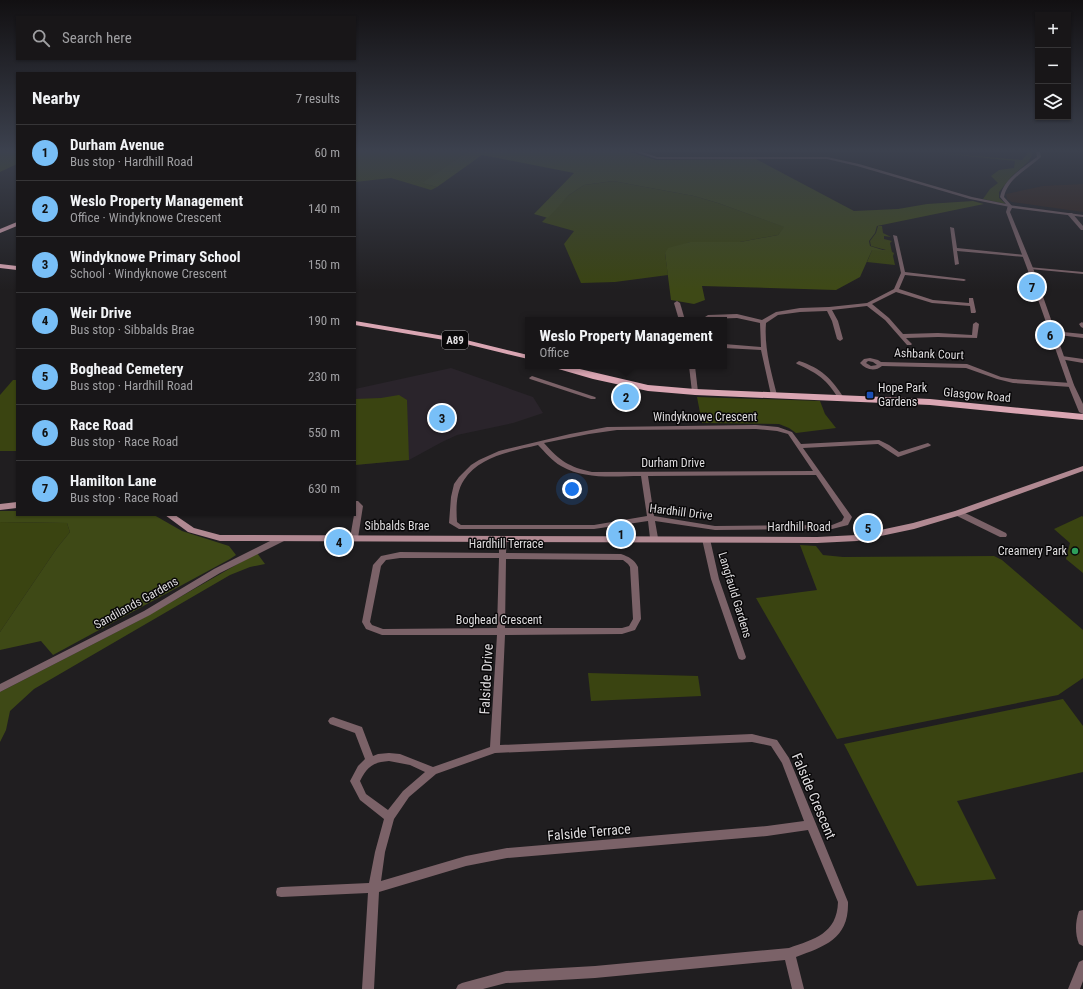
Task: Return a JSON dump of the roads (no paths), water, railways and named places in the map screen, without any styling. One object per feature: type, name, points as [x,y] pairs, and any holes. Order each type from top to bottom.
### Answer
[{"type":"main road","points":[[0,227],[16,220]]},
{"type":"main road","points":[[0,231],[16,224]]},
{"type":"main road","points":[[0,266],[16,268]]},
{"type":"main road","name":"A89","points":[[356,323],[462,341],[525,356]]},
{"type":"main road","name":"Glasgow Road","points":[[568,369],[648,388],[695,392],[930,402],[1083,417]]},
{"type":"main road","name":"Hardhill Road","points":[[503,538],[817,540],[857,538],[914,526],[958,513],[1083,468]]},
{"type":"main road","points":[[0,507],[16,505]]},
{"type":"main road","name":"Sibbalds Brae","points":[[170,516],[191,530],[220,538],[503,538]]},
{"type":"street","points":[[968,197],[1010,206],[1083,216]]},
{"type":"street","points":[[1002,197],[1010,206]]},
{"type":"street","points":[[1010,206],[1008,212],[1030,268],[1071,385],[1083,412]]},
{"type":"street","points":[[1070,214],[1083,229]]},
{"type":"street","points":[[952,228],[957,264]]},
{"type":"street","points":[[774,395],[764,349],[762,333],[764,322],[776,314],[800,310],[830,309],[868,304],[896,290],[903,273],[895,236]]},
{"type":"street","points":[[955,249],[1025,256]]},
{"type":"street","points":[[1030,268],[1083,273]]},
{"type":"street","points":[[903,273],[964,280]]},
{"type":"street","points":[[896,290],[932,301],[971,302],[973,312]]},
{"type":"street","points":[[677,303],[681,317]]},
{"type":"street","points":[[868,304],[888,319],[909,344]]},
{"type":"street","points":[[830,309],[840,339]]},
{"type":"street","points":[[708,317],[737,316],[764,322]]},
{"type":"street","points":[[903,336],[938,335],[975,337],[976,324]]},
{"type":"street","points":[[1052,333],[1083,336]]},
{"type":"street","points":[[727,346],[764,349]]},
{"type":"street","points":[[1062,358],[1083,361]]},
{"type":"street","points":[[799,363],[823,374],[832,383],[841,398]]},
{"type":"street","name":"Ashbank Court","points":[[880,364],[967,366],[998,378],[1013,381],[1071,385]]},
{"type":"street","points":[[692,369],[695,392]]},
{"type":"street","points":[[532,378],[593,398]]},
{"type":"street","name":"Windyknowe Crescent","points":[[459,527],[453,523],[453,501],[458,485],[464,475],[482,461],[495,455],[596,429],[624,428],[756,427],[778,429],[790,433],[848,517]]},
{"type":"street","points":[[799,446],[879,442],[887,446],[898,455],[928,445]]},
{"type":"street","name":"Durham Drive","points":[[540,443],[558,462],[572,470],[592,474],[817,473]]},
{"type":"street","points":[[644,474],[654,538]]},
{"type":"street","points":[[354,538],[359,506],[356,504]]},
{"type":"street","points":[[958,513],[1003,535]]},
{"type":"street","name":"Hardhill Drive","points":[[459,527],[594,526],[651,518],[715,528],[824,528],[845,523],[848,517]]},
{"type":"street","name":"Sandilands Gardens","points":[[0,688],[147,613],[217,571],[283,538]]},
{"type":"street","name":"Falside Drive","points":[[495,749],[501,632],[503,538]]},
{"type":"street","name":"Langfauld Gardens","points":[[706,539],[715,579],[742,657]]},
{"type":"street","name":"Hardhill Terrace","points":[[384,558],[400,555],[612,556],[628,559]]},
{"type":"street","name":"Boghead Crescent","points":[[384,558],[377,565],[366,622],[369,627],[382,632],[622,631],[632,628],[637,620],[634,575],[632,562],[628,559]]},
{"type":"street","points":[[332,721],[359,730],[370,760]]},
{"type":"street","name":"Falside Crescent","points":[[368,989],[374,888],[380,852],[389,817],[406,794],[433,771],[495,749],[752,738],[774,743],[786,761],[843,902],[843,913],[839,924],[831,934],[820,942],[789,954],[595,972],[506,977],[462,989]]},
{"type":"street","points":[[389,817],[363,797],[355,781],[359,770],[370,760],[389,756],[412,762],[433,771]]},
{"type":"street","name":"Falside Terrace","points":[[374,888],[466,861],[506,853],[767,831],[811,825]]},
{"type":"street","points":[[281,892],[374,888]]},
{"type":"street","points":[[1083,914],[1081,927],[1083,940]]},
{"type":"street","points":[[789,954],[798,989]]},
{"type":"street","points":[[1074,989],[1083,966]]},
{"type":"place","name":"Hamilton Lane","points":[[1032,287]]},
{"type":"place","name":"Race Road","points":[[1050,335]]},
{"type":"place","name":"Hope Park Gardens","points":[[870,395]]},
{"type":"place","name":"Weslo Property Management","points":[[626,397]]},
{"type":"place","name":"Windyknowe Primary School","points":[[442,418]]},
{"type":"place","name":"Boghead Cemetery","points":[[868,528]]},
{"type":"place","name":"Durham Avenue","points":[[621,534]]},
{"type":"place","name":"Weir Drive","points":[[339,542]]},
{"type":"place","name":"Creamery Park","points":[[1075,551]]}]
